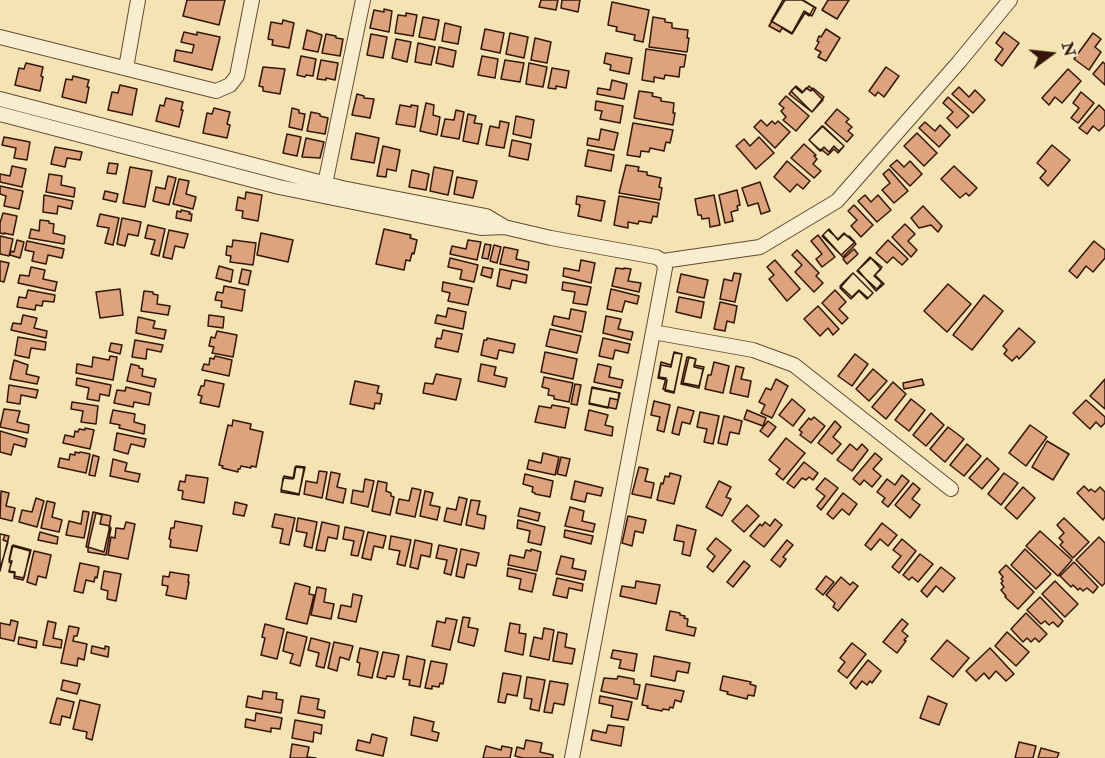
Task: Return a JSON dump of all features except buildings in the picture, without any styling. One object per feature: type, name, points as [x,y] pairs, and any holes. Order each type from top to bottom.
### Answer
[{"type":"street","points":[[126,68],[138,0]]},
{"type":"street","points":[[0,37],[216,91],[230,85],[237,76],[252,0]]},
{"type":"street","points":[[325,184],[363,0]]},
{"type":"street","points":[[0,114],[279,187],[481,228],[504,227],[656,257],[663,261],[760,247],[837,201],[1010,0]]},
{"type":"street","points":[[0,99],[325,184],[486,216],[504,227]]},
{"type":"street","points":[[572,758],[665,268],[663,261]]},
{"type":"street","points":[[653,333],[753,350],[794,365],[951,489]]}]
